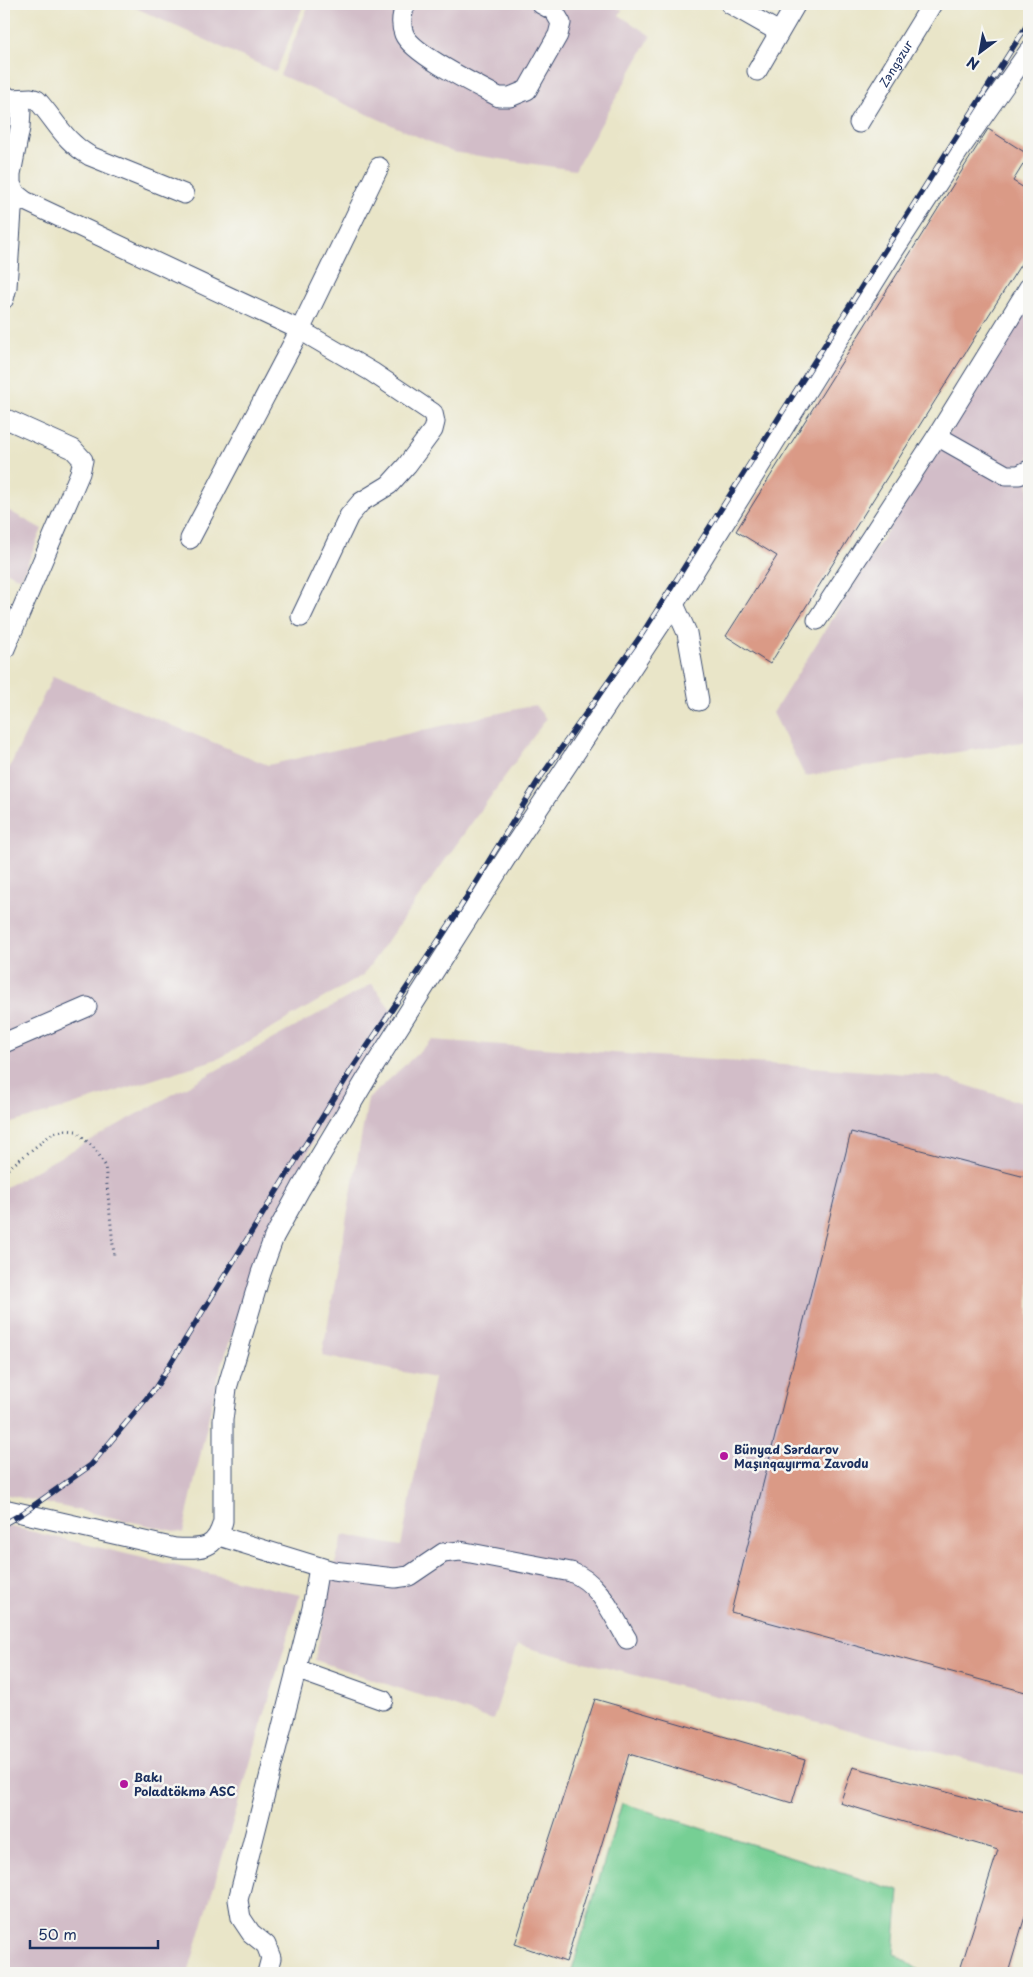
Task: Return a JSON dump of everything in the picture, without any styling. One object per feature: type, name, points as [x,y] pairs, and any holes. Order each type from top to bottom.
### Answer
[{"type":"street","points":[[406,4],[401,23],[404,36],[429,59],[499,97],[510,97],[527,90],[558,35],[560,23],[554,11],[541,4]]},
{"type":"street","points":[[730,4],[779,32]]},
{"type":"street","points":[[757,71],[796,4]]},
{"type":"street","name":"Zəngəzur","points":[[859,124],[932,4]]},
{"type":"street","points":[[4,1509],[175,1548],[199,1549],[210,1545],[219,1536],[223,1521],[223,1420],[227,1388],[261,1273],[274,1237],[368,1076],[515,844],[674,604],[893,252],[958,152],[1026,59]]},
{"type":"street","points":[[7,96],[36,100],[63,135],[90,156],[184,194]]},
{"type":"street","points":[[7,96],[20,110],[20,128],[11,174],[11,184],[16,194],[38,208],[300,330],[372,372],[433,413],[435,422],[433,430],[407,465],[389,485],[361,502],[350,516],[301,617]]},
{"type":"street","points":[[190,539],[300,330],[379,167]]},
{"type":"street","points":[[4,299],[7,287],[12,211],[16,194]]},
{"type":"street","points":[[818,620],[937,436],[1029,287]]},
{"type":"street","points":[[4,418],[73,449],[83,460],[80,473],[4,651]]},
{"type":"street","points":[[937,436],[1006,475],[1019,475],[1029,470]]},
{"type":"street","points":[[674,604],[687,633],[699,701]]},
{"type":"street","points":[[4,1043],[87,1007]]},
{"type":"street","points":[[219,1536],[333,1571],[409,1576],[443,1553],[460,1551],[571,1572],[583,1576],[594,1585],[627,1639]]},
{"type":"street","points":[[267,1973],[271,1958],[266,1945],[251,1932],[241,1918],[238,1900],[312,1608],[319,1567]]},
{"type":"street","points":[[296,1669],[383,1700]]},
{"type":"path","points":[[4,1172],[53,1133],[66,1130],[76,1132],[96,1150],[105,1165],[114,1255]]},
{"type":"shaded area","points":[[127,4],[304,4],[276,72]]},
{"type":"shaded area","points":[[309,4],[609,4],[622,10],[619,15],[651,36],[575,170],[452,152],[280,75]]},
{"type":"shaded area","points":[[1029,305],[1029,741],[805,776],[773,713]]},
{"type":"shaded area","points":[[4,508],[42,529],[21,579],[4,570]]},
{"type":"shaded area","points":[[53,676],[268,765],[535,705],[546,719],[363,975],[220,1058],[64,1108],[4,1125],[4,779]]},
{"type":"shaded area","points":[[372,984],[395,1015],[315,1139],[260,1250],[217,1380],[183,1533],[4,1494],[4,1188]]},
{"type":"shaded area","name":"Bünyad Sərdarov Maşınqayırma Zavodu","points":[[432,1040],[937,1076],[1029,1105],[1029,1776],[517,1645],[493,1720],[315,1660],[333,1571],[343,1535],[401,1546],[434,1378],[322,1356],[368,1099]]},
{"type":"shaded area","name":"Bakı Poladtökmə ASC","points":[[4,1525],[300,1595],[188,1973],[4,1973]]},
{"type":"green space","points":[[622,1803],[899,1891],[894,1953],[923,1973],[571,1973]]},
{"type":"building","points":[[988,129],[1029,155],[1013,181],[1029,191],[1029,251],[770,664],[726,636],[777,556],[736,531]]},
{"type":"building","points":[[851,1132],[1029,1178],[1029,1693],[731,1612]]},
{"type":"building","points":[[595,1699],[805,1760],[792,1803],[629,1754],[566,1962],[515,1944]]},
{"type":"building","points":[[853,1767],[1029,1814],[1029,1903],[1008,1973],[959,1973],[998,1850],[840,1803]]},
{"type":"railway","points":[[4,1524],[23,1513],[91,1465],[156,1387],[352,1069],[455,916],[538,781],[642,634],[1029,22]]},
{"type":"place","name":"Bünyad Sərdarov Maşınqayırma Zavodu","points":[[724,1456]]},
{"type":"place","name":"Bakı Poladtökmə ASC","points":[[124,1784]]}]
